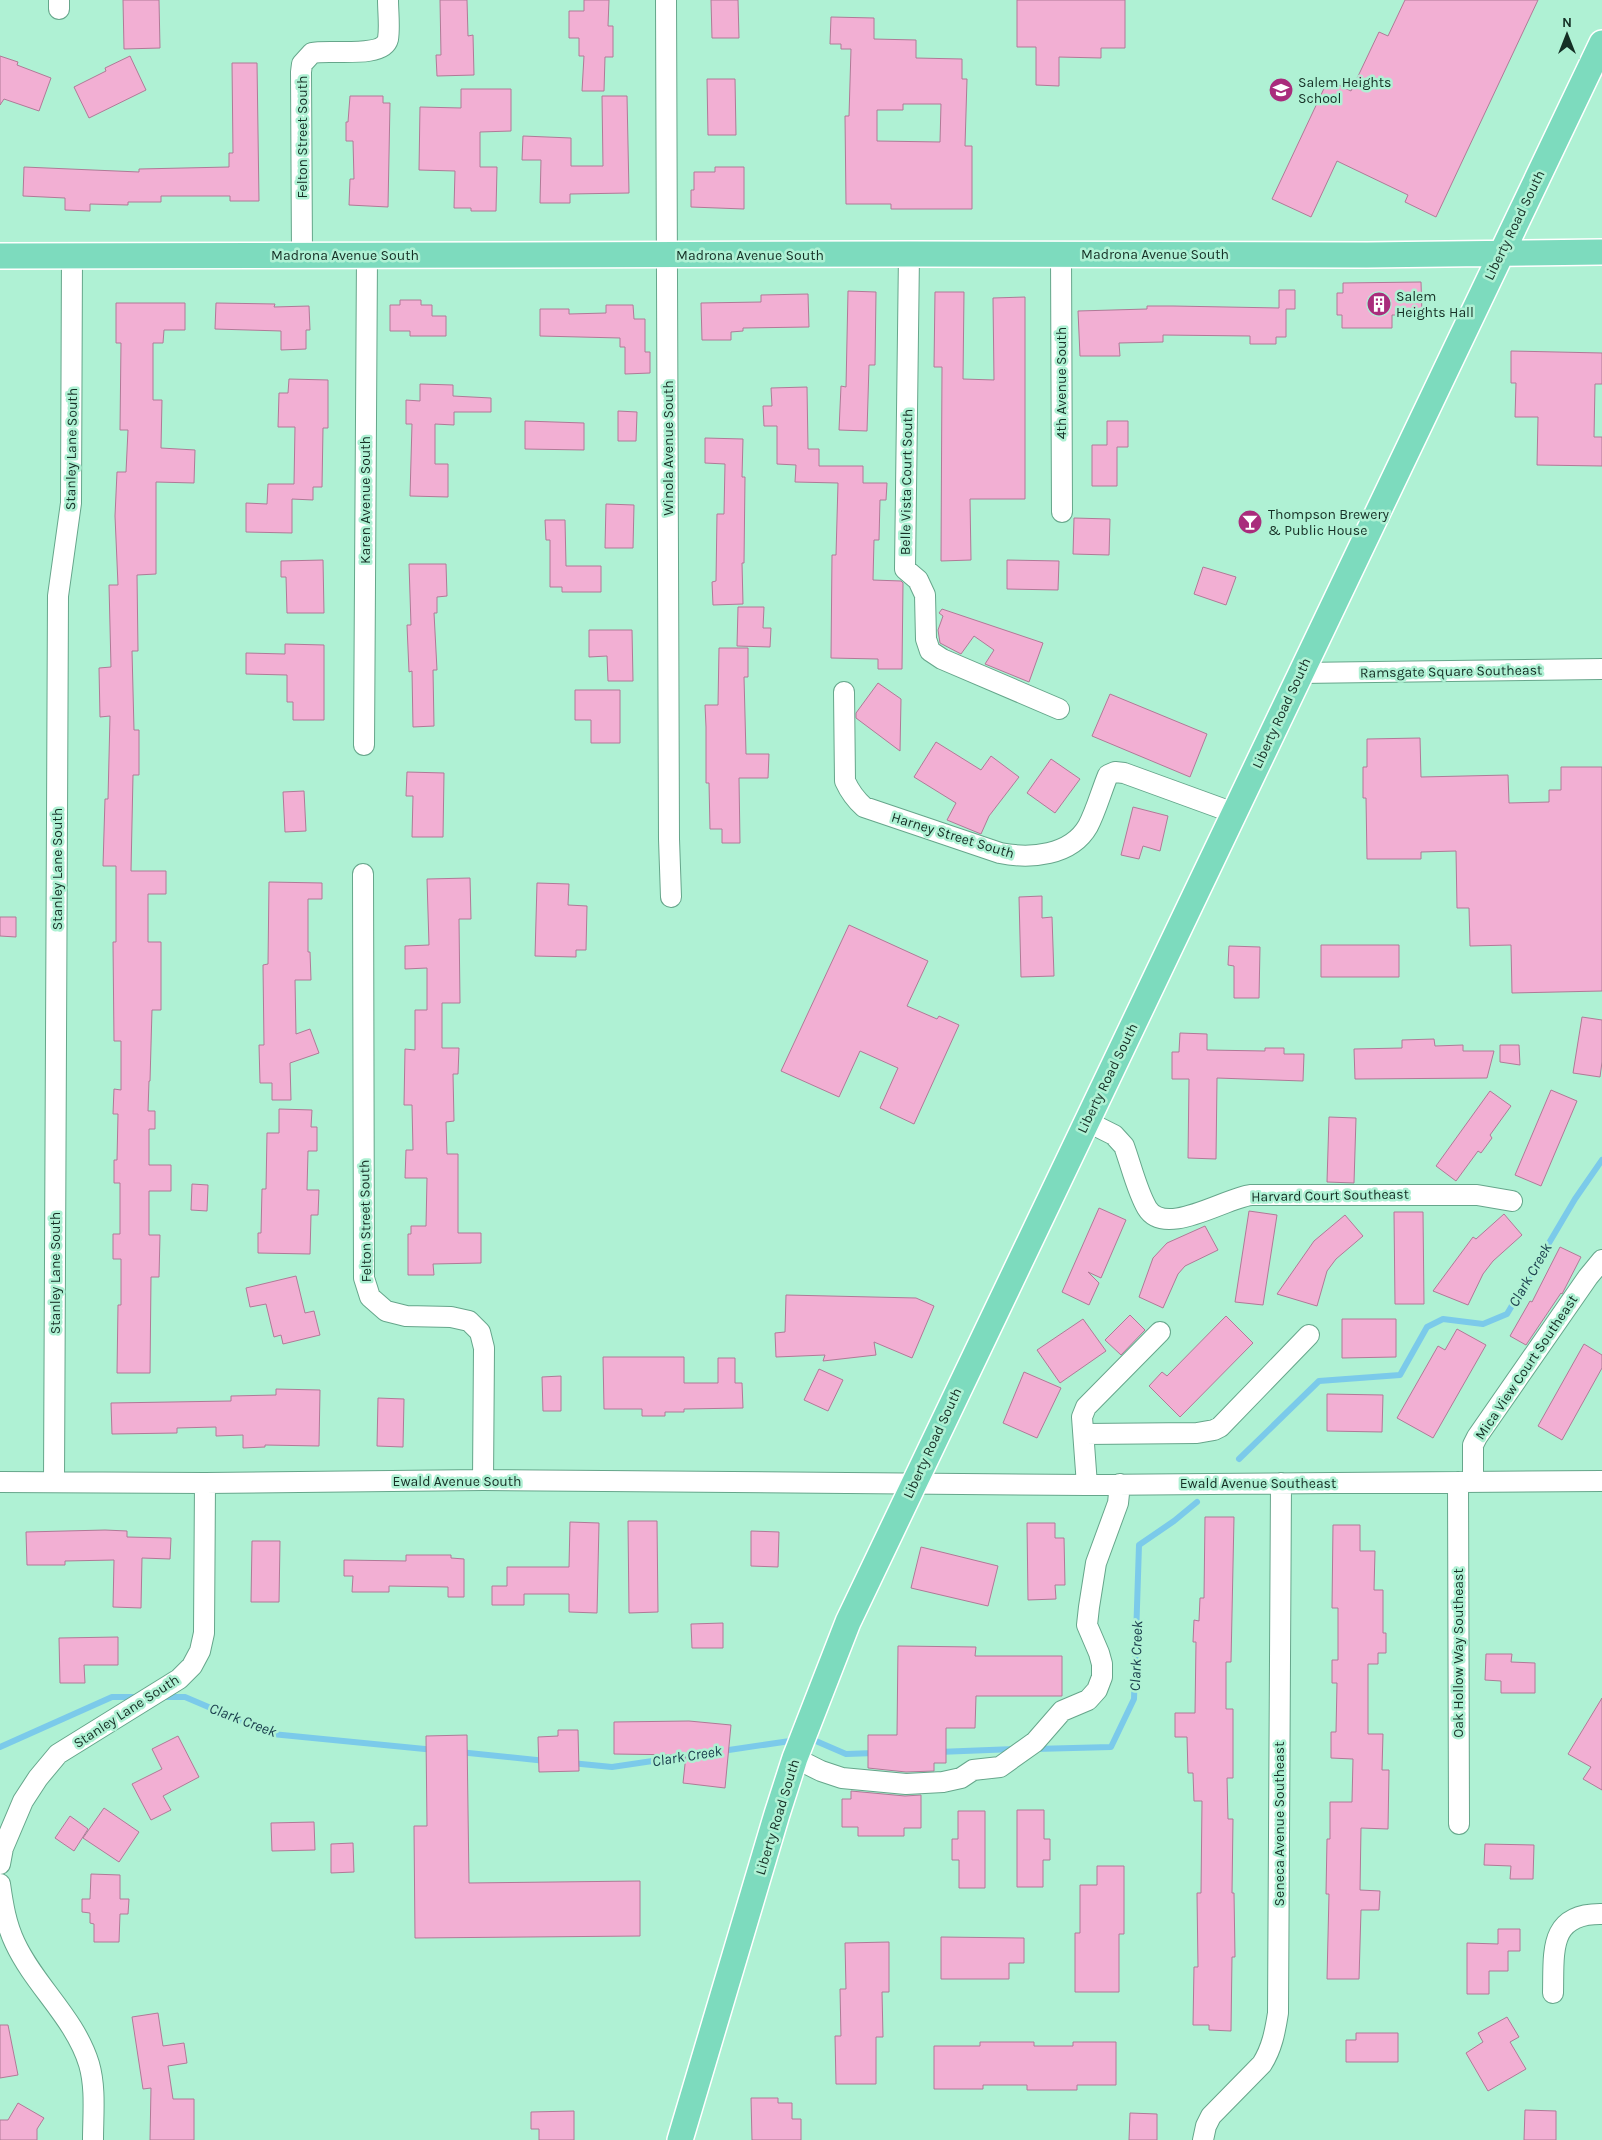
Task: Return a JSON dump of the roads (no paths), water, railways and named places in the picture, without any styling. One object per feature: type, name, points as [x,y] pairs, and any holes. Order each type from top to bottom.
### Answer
[{"type":"main road","name":"Liberty Road South","points":[[680,2140],[777,1814],[796,1758],[848,1622],[1602,43]]},
{"type":"main road","name":"Madrona Avenue South","points":[[0,256],[1367,255],[1602,252]]},
{"type":"street","name":"Felton Street South","points":[[302,255],[302,64],[312,53],[374,51],[385,44],[388,38],[388,0]]},
{"type":"street","name":"Winola Avenue South","points":[[666,0],[669,829],[671,897]]},
{"type":"street","name":"Belle Vista Court South","points":[[908,254],[905,569],[918,580],[925,595],[926,639],[930,651],[942,659],[1059,709]]},
{"type":"street","name":"4th Avenue South","points":[[1060,254],[1062,512]]},
{"type":"street","name":"Karen Avenue South","points":[[364,745],[367,255]]},
{"type":"street","name":"Stanley Lane South","points":[[54,1482],[58,596],[71,503],[72,256]]},
{"type":"street","name":"Ramsgate Square Southeast","points":[[1300,673],[1602,669]]},
{"type":"street","name":"Harney Street South","points":[[844,692],[845,780],[850,793],[864,807],[1000,853],[1018,856],[1038,855],[1055,852],[1068,846],[1087,827],[1108,776],[1115,772],[1124,773],[1234,813]]},
{"type":"street","name":"Felton Street South","points":[[363,874],[364,1278],[370,1297],[386,1311],[406,1316],[451,1316],[469,1321],[480,1332],[484,1348],[483,1480]]},
{"type":"street","name":"Harvard Court Southeast","points":[[1086,1121],[1120,1139],[1146,1206],[1154,1215],[1170,1220],[1184,1218],[1234,1198],[1252,1195],[1477,1195],[1512,1202]]},
{"type":"street","name":"Mica View Court Southeast","points":[[1466,1482],[1473,1445],[1477,1437],[1588,1277],[1602,1260]]},
{"type":"street","points":[[1087,1485],[1085,1434],[1082,1417],[1086,1406],[1160,1332]]},
{"type":"street","points":[[1085,1434],[1197,1433],[1214,1430],[1220,1427],[1309,1336]]},
{"type":"street","name":"Ewald Avenue South","points":[[0,1482],[205,1483],[483,1480],[913,1483]]},
{"type":"street","name":"Ewald Avenue Southeast","points":[[913,1483],[1087,1485],[1602,1481]]},
{"type":"street","name":"Oak Hollow Way Southeast","points":[[1458,1824],[1466,1482]]},
{"type":"street","name":"Stanley Lane South","points":[[0,1864],[3,1848],[22,1801],[58,1754],[157,1694],[179,1679],[192,1666],[200,1651],[204,1633],[205,1483]]},
{"type":"street","name":"Seneca Avenue Southeast","points":[[1203,2140],[1206,2126],[1211,2116],[1265,2059],[1272,2043],[1278,2013],[1281,1483]]},
{"type":"street","points":[[796,1758],[821,1771],[842,1778],[906,1784],[943,1782],[961,1778],[973,1770],[1000,1767],[1034,1742],[1062,1711],[1088,1700],[1097,1690],[1102,1677],[1102,1664],[1099,1652],[1087,1625],[1096,1562],[1118,1503],[1120,1484]]},
{"type":"street","points":[[0,1884],[6,1920],[15,1944],[82,2045],[89,2064],[94,2088],[93,2140]]},
{"type":"street","points":[[1553,1993],[1555,1942],[1560,1929],[1570,1919],[1592,1914],[1602,1914]]},
{"type":"waterway","name":"Clark Creek","points":[[1239,1459],[1319,1381],[1400,1375],[1427,1327],[1443,1319],[1483,1324],[1507,1314],[1575,1199],[1602,1160]]},
{"type":"waterway","name":"Clark Creek","points":[[1035,1749],[1111,1747],[1134,1699],[1139,1545],[1174,1521],[1197,1502]]},
{"type":"waterway","name":"Clark Creek","points":[[0,1747],[112,1697],[140,1697]]},
{"type":"waterway","name":"Clark Creek","points":[[163,1697],[185,1697],[272,1734],[435,1750]]},
{"type":"waterway","name":"Clark Creek","points":[[809,1738],[846,1754],[875,1753]]},
{"type":"waterway","name":"Clark Creek","points":[[722,1751],[797,1740]]},
{"type":"waterway","name":"Clark Creek","points":[[938,1752],[1015,1749]]},
{"type":"waterway","name":"Clark Creek","points":[[459,1752],[546,1761]]},
{"type":"waterway","name":"Clark Creek","points":[[571,1763],[612,1767],[693,1755]]},
{"type":"place","name":"Salem Heights School","points":[[1281,90]]},
{"type":"place","name":"Salem Heights Hall","points":[[1379,304]]},
{"type":"place","name":"Thompson Brewery & Public House","points":[[1250,522]]}]
